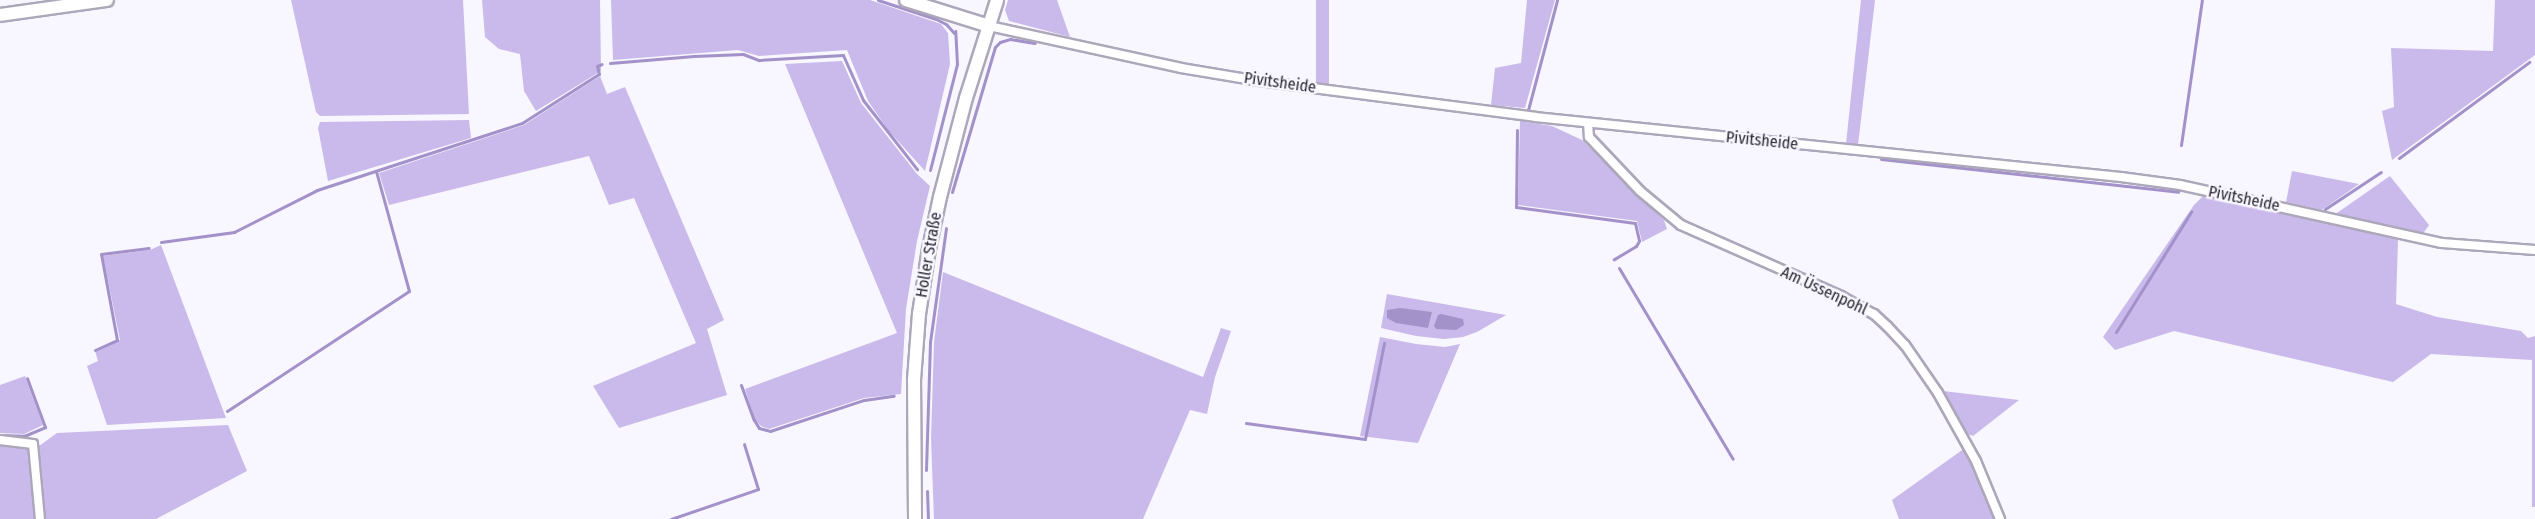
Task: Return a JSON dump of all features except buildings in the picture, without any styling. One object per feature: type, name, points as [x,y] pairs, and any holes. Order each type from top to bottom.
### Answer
[{"type":"street","points":[[0,15],[107,0]]},
{"type":"street","points":[[906,0],[989,26]]},
{"type":"street","name":"Holler Straße","points":[[915,519],[914,380],[919,314],[940,197],[997,0]]},
{"type":"street","name":"Pivitsheide","points":[[989,26],[1181,68],[1588,123],[2121,177],[2180,185],[2442,243],[2535,250]]},
{"type":"street","name":"Am Üssenpohl","points":[[1588,123],[1589,137],[1640,191],[1681,225],[1850,300],[1874,314],[1887,326],[1905,345],[1938,393],[1976,461],[2000,519]]},
{"type":"street","points":[[0,440],[33,444],[40,519]]},
{"type":"shaded area","points":[[291,0],[463,0],[469,114],[320,116],[316,112]]},
{"type":"shaded area","points":[[482,0],[600,0],[601,71],[536,111],[524,91],[520,54],[499,49],[485,37]]},
{"type":"shaded area","points":[[611,0],[870,0],[941,24],[948,33],[950,64],[925,171],[888,130],[868,101],[847,50],[759,56],[738,50],[613,60]]},
{"type":"shaded area","points":[[1008,0],[1057,0],[1070,37],[1009,21],[1005,10]]},
{"type":"shaded area","points":[[1316,0],[1329,0],[1329,88],[1316,88]]},
{"type":"shaded area","points":[[1527,0],[1555,0],[1525,108],[1491,105],[1495,68],[1521,63]]},
{"type":"shaded area","points":[[1861,0],[1875,0],[1858,145],[1846,144]]},
{"type":"shaded area","points":[[2495,0],[2535,0],[2535,55],[2392,160],[2382,111],[2394,107],[2391,48],[2493,51]]},
{"type":"shaded area","points":[[842,61],[861,103],[917,174],[930,186],[917,241],[906,309],[901,394],[864,398],[769,429],[761,426],[755,420],[745,389],[897,333],[785,64]]},
{"type":"shaded area","points":[[600,76],[607,94],[625,87],[724,320],[707,329],[727,395],[619,428],[593,386],[696,343],[634,198],[609,205],[589,156],[389,205],[379,173],[524,125]]},
{"type":"shaded area","points":[[469,120],[471,138],[328,181],[318,128],[320,122]]},
{"type":"shaded area","points":[[1520,121],[1552,126],[1582,140],[1664,220],[1667,229],[1642,242],[1637,221],[1518,205]]},
{"type":"shaded area","points":[[2292,171],[2359,184],[2322,210],[2286,202]]},
{"type":"shaded area","points":[[2390,176],[2429,225],[2422,235],[2334,215]]},
{"type":"shaded area","points":[[2204,195],[2398,239],[2396,304],[2437,317],[2521,331],[2528,338],[2535,336],[2535,507],[2532,507],[2532,360],[2431,354],[2393,382],[2174,331],[2115,350],[2103,337],[2194,205]]},
{"type":"shaded area","points":[[161,245],[226,418],[107,425],[87,366],[98,361],[95,351],[120,340],[103,256],[150,250]]},
{"type":"shaded area","points":[[943,272],[1203,377],[1221,328],[1231,331],[1215,377],[1207,414],[1190,410],[1143,519],[934,519],[931,438],[934,342]]},
{"type":"shaded area","points":[[1387,294],[1506,315],[1477,332],[1463,337],[1444,339],[1416,336],[1381,328]]},
{"type":"shaded area","points":[[1400,308],[1432,312],[1428,328],[1396,323],[1387,318],[1387,310]]},
{"type":"shaded area","points":[[1438,315],[1463,319],[1464,325],[1456,330],[1436,329],[1434,326]]},
{"type":"shaded area","points":[[1380,337],[1445,347],[1460,344],[1418,443],[1360,436]]},
{"type":"shaded area","points":[[25,376],[43,425],[24,434],[0,433],[0,385]]},
{"type":"shaded area","points":[[1943,391],[2019,400],[1973,436],[1965,433]]},
{"type":"shaded area","points":[[228,425],[247,471],[156,519],[44,519],[39,446],[57,433]]},
{"type":"shaded area","points":[[0,444],[20,444],[28,448],[31,454],[35,519],[0,519]]},
{"type":"shaded area","points":[[1965,448],[1995,519],[1899,519],[1892,500]]},
{"type":"waterway","points":[[878,0],[936,19],[946,24],[954,33]]},
{"type":"waterway","points":[[1528,110],[1557,0]]},
{"type":"waterway","points":[[2181,145],[2202,0]]},
{"type":"waterway","points":[[930,170],[957,64],[955,31]]},
{"type":"waterway","points":[[952,192],[995,47],[1000,42],[1010,39],[1035,43]]},
{"type":"waterway","points":[[610,63],[743,54],[759,60],[843,55],[863,100],[917,169]]},
{"type":"waterway","points":[[2399,158],[2529,62]]},
{"type":"waterway","points":[[161,242],[234,232],[317,190],[522,123],[599,74],[597,66],[602,64]]},
{"type":"waterway","points":[[1517,130],[1516,207],[1635,223],[1639,241],[1636,246],[1614,259]]},
{"type":"waterway","points":[[1881,159],[2178,192]]},
{"type":"waterway","points":[[227,411],[409,291],[376,171]]},
{"type":"waterway","points":[[2325,209],[2381,172]]},
{"type":"waterway","points":[[2116,332],[2191,212]]},
{"type":"waterway","points":[[926,470],[930,342],[946,228]]},
{"type":"waterway","points":[[95,350],[117,340],[101,254],[149,248]]},
{"type":"waterway","points":[[1619,268],[1733,459]]},
{"type":"waterway","points":[[1246,423],[1365,439],[1384,343]]},
{"type":"waterway","points":[[0,435],[24,436],[45,427],[27,378]]},
{"type":"waterway","points":[[741,385],[759,428],[770,431],[864,400],[894,396]]},
{"type":"waterway","points":[[671,519],[758,489],[744,444]]},
{"type":"waterway","points":[[927,491],[928,519]]}]
